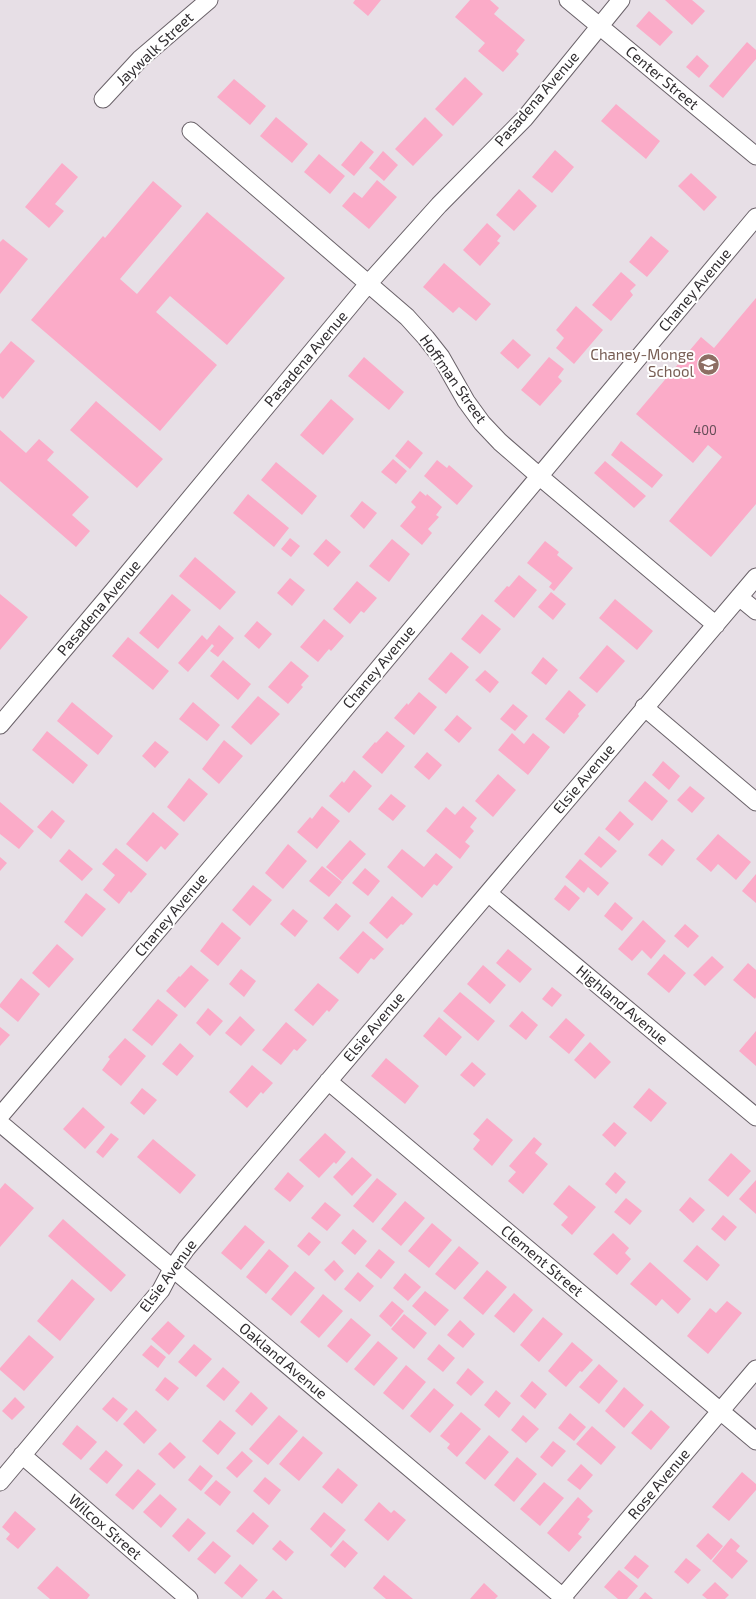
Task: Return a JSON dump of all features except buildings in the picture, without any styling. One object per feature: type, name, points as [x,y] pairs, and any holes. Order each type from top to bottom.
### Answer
[{"type":"street","name":"Jaywalk Street","points":[[103,99],[140,60],[209,0]]},
{"type":"street","name":"Center Street","points":[[568,0],[756,156]]},
{"type":"street","name":"Pasadena Avenue","points":[[0,725],[368,284],[439,204],[525,118],[598,26],[621,0]]},
{"type":"street","name":"Hoffman Street","points":[[191,131],[407,317],[441,357],[466,401],[500,442],[538,476],[716,625]]},
{"type":"street","name":"Chaney Avenue","points":[[0,1116],[272,796],[756,217]]},
{"type":"street","name":"Elsie Avenue","points":[[0,1482],[161,1290],[172,1269],[186,1249],[644,707],[756,577]]},
{"type":"street","points":[[739,597],[756,611]]},
{"type":"street","points":[[644,707],[756,802]]},
{"type":"street","name":"Highland Avenue","points":[[488,893],[756,1117]]},
{"type":"street","name":"Clement Street","points":[[328,1081],[756,1441]]},
{"type":"street","name":"Oakland Avenue","points":[[0,1123],[563,1598]]},
{"type":"street","name":"Rose Avenue","points":[[563,1598],[756,1368]]},
{"type":"street","name":"Wilcox Street","points":[[22,1455],[189,1599]]},
{"type":"place","name":"Chaney-Monge School","points":[[709,364]]}]
